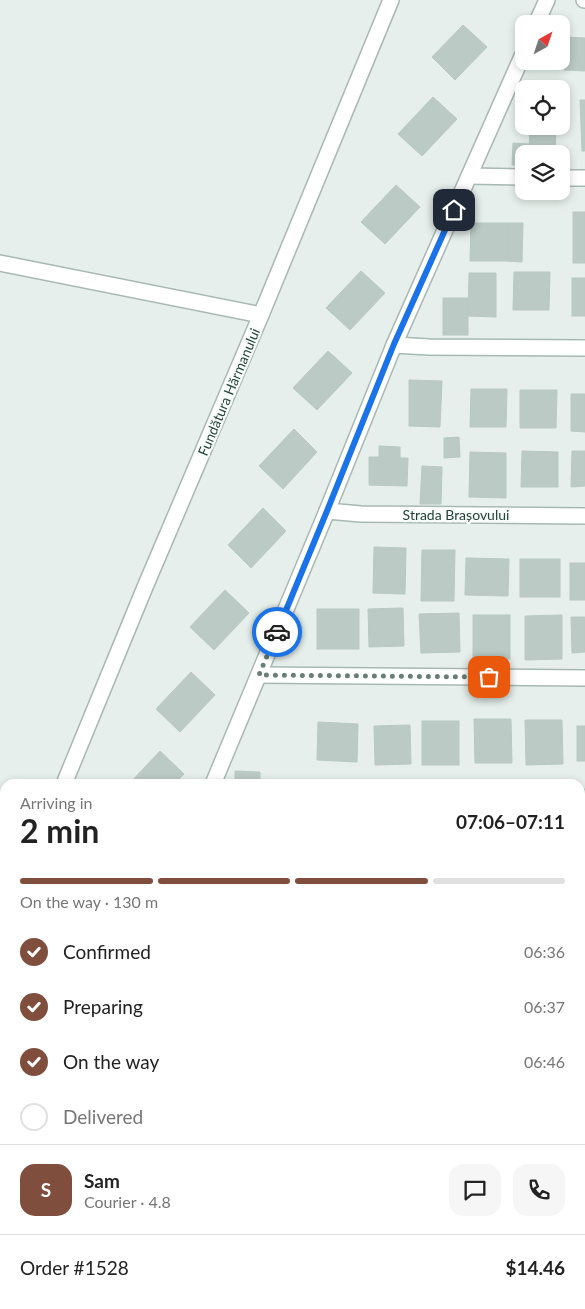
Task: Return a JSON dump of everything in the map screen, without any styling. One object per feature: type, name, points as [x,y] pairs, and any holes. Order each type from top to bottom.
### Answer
[{"type":"street","name":"Fundătura Hărmanului","points":[[66,779],[145,587],[262,315],[391,0]]},
{"type":"street","points":[[540,15],[546,0]]},
{"type":"street","points":[[216,779],[394,344],[516,70]]},
{"type":"street","points":[[469,176],[515,177]]},
{"type":"street","points":[[570,178],[585,178]]},
{"type":"street","points":[[0,263],[262,315]]},
{"type":"street","points":[[394,344],[430,347],[585,348]]},
{"type":"street","name":"Strada Brașovului","points":[[327,511],[360,514],[585,516]]},
{"type":"street","points":[[259,675],[585,678]]},
{"type":"building","points":[[463,25],[487,47],[455,80],[432,57]]},
{"type":"building","points":[[570,37],[585,38],[585,71],[564,70],[570,70]]},
{"type":"building","points":[[433,97],[457,119],[422,156],[398,134]]},
{"type":"building","points":[[580,100],[585,100],[585,151],[582,151]]},
{"type":"building","points":[[530,135],[556,135],[555,145],[529,145]]},
{"type":"building","points":[[513,143],[529,144],[515,145],[515,165],[512,165]]},
{"type":"building","points":[[396,185],[420,207],[385,244],[361,222]]},
{"type":"building","points":[[573,212],[585,212],[585,263],[573,263]]},
{"type":"building","points":[[471,223],[507,223],[507,261],[470,261]]},
{"type":"building","points":[[507,223],[523,223],[522,262],[507,261]]},
{"type":"building","points":[[361,271],[385,293],[350,330],[326,308]]},
{"type":"building","points":[[514,272],[550,272],[549,310],[513,310]]},
{"type":"building","points":[[469,273],[496,273],[496,317],[468,316]]},
{"type":"building","points":[[572,278],[585,278],[585,316],[572,316]]},
{"type":"building","points":[[443,298],[468,298],[468,335],[443,335]]},
{"type":"building","points":[[328,351],[352,373],[317,410],[293,388]]},
{"type":"building","points":[[409,380],[442,381],[440,427],[409,426]]},
{"type":"building","points":[[471,389],[507,389],[506,427],[470,427]]},
{"type":"building","points":[[520,390],[557,390],[556,428],[520,428]]},
{"type":"building","points":[[571,394],[585,394],[585,432],[571,431]]},
{"type":"building","points":[[294,429],[317,452],[283,489],[259,466]]},
{"type":"building","points":[[459,437],[460,457],[444,458],[444,438]]},
{"type":"building","points":[[379,446],[400,447],[400,458],[408,458],[407,486],[369,485],[369,457],[379,457]]},
{"type":"building","points":[[522,451],[558,452],[558,487],[521,487]]},
{"type":"building","points":[[572,451],[585,451],[585,486],[571,487]]},
{"type":"building","points":[[470,452],[506,453],[506,498],[469,497]]},
{"type":"building","points":[[422,466],[442,467],[441,504],[420,504]]},
{"type":"building","points":[[263,508],[286,531],[251,568],[228,545]]},
{"type":"building","points":[[374,547],[406,548],[405,594],[373,593]]},
{"type":"building","points":[[422,550],[455,550],[454,601],[421,601]]},
{"type":"building","points":[[466,558],[509,559],[508,596],[465,595]]},
{"type":"building","points":[[520,559],[560,559],[560,597],[520,597]]},
{"type":"building","points":[[570,563],[585,563],[585,600],[570,600]]},
{"type":"building","points":[[225,590],[249,613],[214,650],[190,627]]},
{"type":"building","points":[[403,608],[404,646],[369,647],[368,609]]},
{"type":"building","points":[[317,609],[359,609],[359,649],[317,649]]},
{"type":"building","points":[[459,613],[460,652],[421,653],[419,614]]},
{"type":"building","points":[[473,615],[510,615],[510,659],[473,659]]},
{"type":"building","points":[[562,615],[562,659],[525,660],[525,616]]},
{"type":"building","points":[[571,617],[585,617],[585,652],[572,653]]},
{"type":"building","points":[[191,672],[215,695],[180,732],[156,709]]},
{"type":"building","points":[[474,719],[511,719],[512,763],[475,763]]},
{"type":"building","points":[[525,720],[562,720],[563,764],[526,765]]},
{"type":"building","points":[[422,721],[459,721],[459,765],[422,765]]},
{"type":"building","points":[[318,722],[358,724],[357,762],[317,760]]},
{"type":"building","points":[[410,725],[411,764],[375,765],[374,726]]},
{"type":"building","points":[[577,726],[585,726],[585,761],[577,761]]},
{"type":"building","points":[[160,751],[184,774],[179,779],[134,779]]},
{"type":"building","points":[[235,771],[260,772],[260,779],[235,779]]},
{"type":"way so far","points":[[277,632],[259,675],[489,677]]},
{"type":"route","points":[[277,632],[394,344],[454,210]]}]
